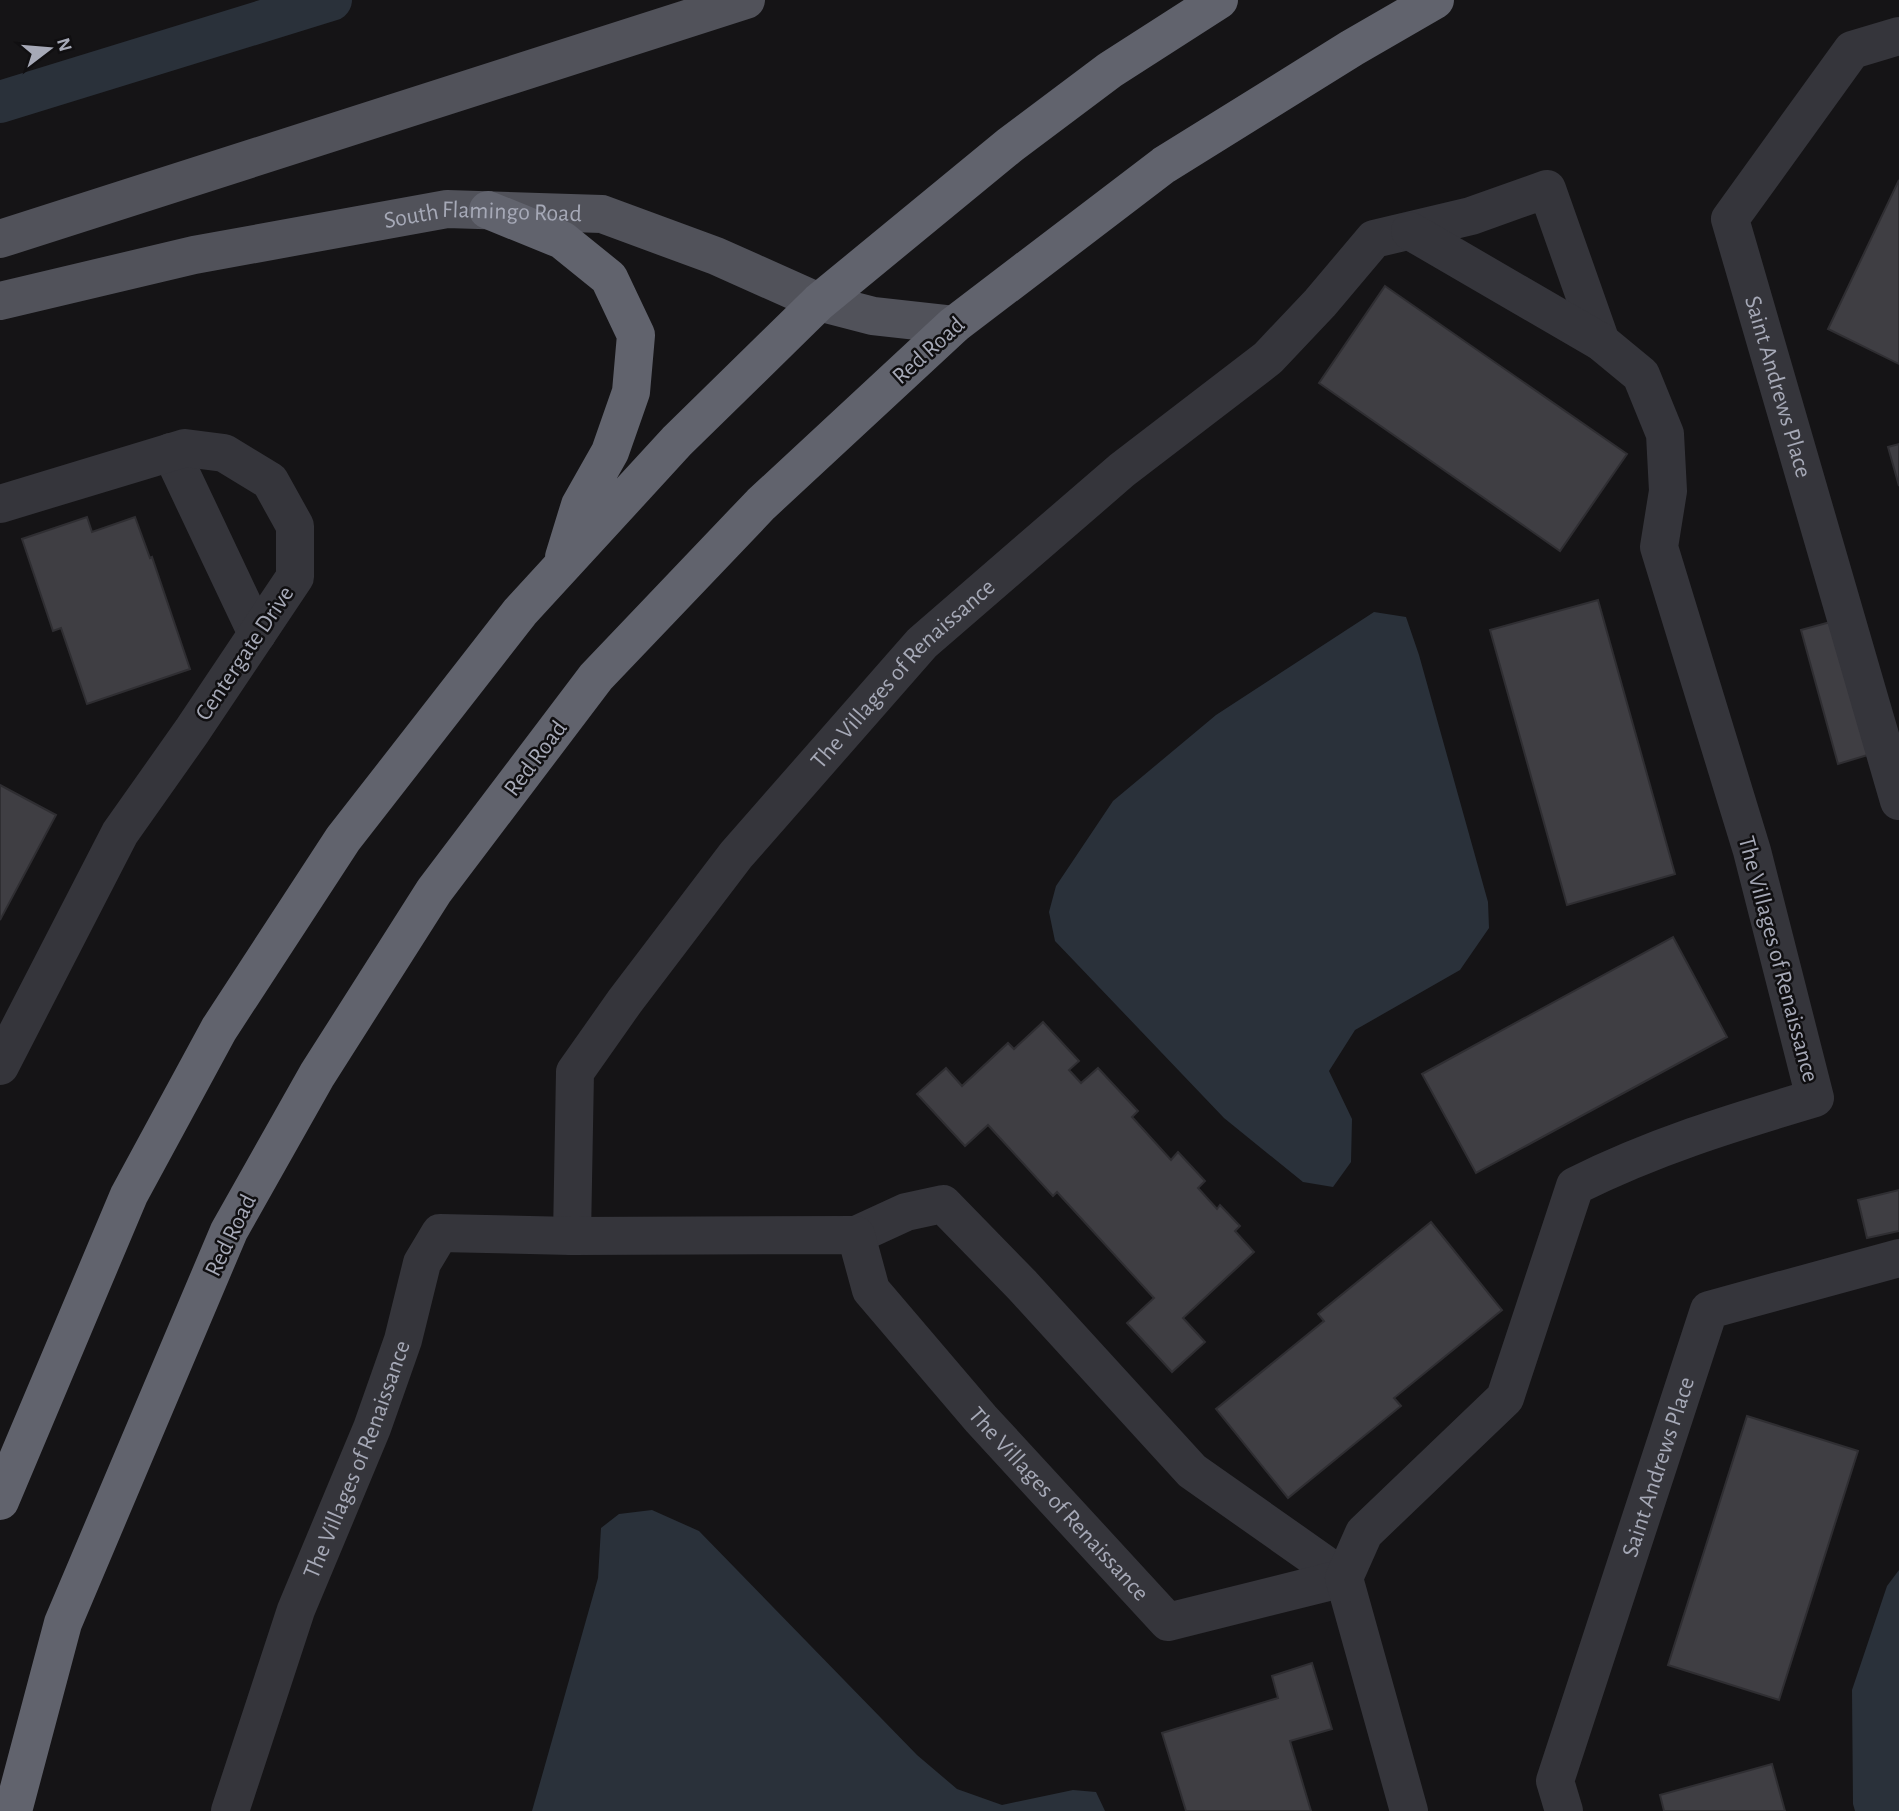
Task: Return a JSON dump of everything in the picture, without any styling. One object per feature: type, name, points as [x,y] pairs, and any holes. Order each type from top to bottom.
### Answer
[{"type":"highway","points":[[0,1501],[129,1195],[219,1029],[343,839],[520,612],[677,441],[819,302],[1010,145],[1110,70],[1219,0]]},
{"type":"highway","name":"Red Road","points":[[13,1811],[63,1623],[229,1231],[317,1074],[434,891],[596,677],[761,504],[954,325],[1164,165],[1352,48],[1435,0]]},
{"type":"highway","points":[[488,210],[562,240],[609,278],[636,335],[631,392],[610,452],[580,505],[560,569]]},
{"type":"main road","points":[[0,239],[746,0]]},
{"type":"main road","name":"South Flamingo Road","points":[[0,301],[194,254],[447,209],[488,210],[602,214],[716,256],[819,302],[873,316],[954,325]]},
{"type":"street","name":"Saint Andrews Place","points":[[1899,36],[1853,50],[1730,219],[1899,801]]},
{"type":"street","name":"The Villages of Renaissance","points":[[572,1236],[575,1072],[625,1001],[736,855],[922,643],[1122,470],[1268,358],[1320,303],[1374,239],[1471,216],[1547,189],[1601,342]]},
{"type":"street","name":"The Villages of Renaissance","points":[[1344,1578],[1364,1533],[1506,1398],[1574,1186],[1622,1162],[1700,1133],[1815,1098],[1752,851],[1659,547],[1668,491],[1665,434],[1641,375],[1601,342],[1410,231]]},
{"type":"street","name":"Centergate Drive","points":[[0,504],[185,447],[225,453],[270,481],[295,526],[295,577],[120,833],[0,1066]]},
{"type":"street","points":[[171,452],[257,634]]},
{"type":"street","name":"The Villages of Renaissance","points":[[230,1811],[296,1610],[372,1428],[403,1340],[422,1263],[440,1233],[856,1236],[906,1212],[943,1205],[1021,1285],[1192,1471],[1344,1578]]},
{"type":"street","name":"The Villages of Renaissance","points":[[856,1236],[871,1290],[981,1419],[1168,1622],[1344,1578]]},
{"type":"street","name":"Saint Andrews Place","points":[[1564,1811],[1555,1781],[1709,1310],[1899,1258]]},
{"type":"street","points":[[1344,1578],[1409,1811]]},
{"type":"shaded area","points":[[1374,612],[1406,617],[1488,902],[1489,928],[1460,970],[1355,1030],[1329,1071],[1352,1119],[1351,1162],[1333,1187],[1303,1182],[1224,1118],[1055,941],[1049,912],[1056,886],[1113,801],[1216,715]]},
{"type":"shaded area","points":[[652,1510],[699,1531],[917,1755],[957,1789],[1002,1805],[1073,1790],[1096,1792],[1105,1811],[532,1811],[598,1578],[601,1528],[619,1514]]},
{"type":"shaded area","points":[[1899,1570],[1899,1811],[1855,1811],[1852,1690],[1887,1586]]},
{"type":"building","points":[[1899,180],[1899,364],[1828,329]]},
{"type":"building","points":[[1385,286],[1627,454],[1560,551],[1319,383]]},
{"type":"building","points":[[1899,444],[1899,486],[1888,447]]},
{"type":"building","points":[[87,517],[92,532],[135,517],[150,558],[152,557],[190,669],[87,704],[61,628],[53,631],[22,539]]},
{"type":"building","points":[[1598,600],[1675,874],[1567,905],[1490,630]]},
{"type":"building","points":[[1834,621],[1871,754],[1838,764],[1801,630]]},
{"type":"building","points":[[0,785],[56,815],[0,920]]},
{"type":"building","points":[[1673,937],[1727,1037],[1476,1173],[1422,1074]]},
{"type":"building","points":[[1043,1022],[1079,1061],[1069,1070],[1081,1083],[1098,1068],[1138,1111],[1132,1117],[1171,1160],[1178,1152],[1205,1181],[1198,1188],[1217,1209],[1220,1205],[1240,1226],[1235,1231],[1254,1252],[1183,1318],[1205,1342],[1172,1372],[1127,1323],[1154,1298],[1057,1192],[1053,1196],[988,1125],[965,1146],[917,1094],[946,1068],[962,1086],[1008,1043],[1014,1049]]},
{"type":"building","points":[[1899,1190],[1899,1231],[1867,1238],[1858,1200]]},
{"type":"building","points":[[1431,1222],[1502,1310],[1394,1398],[1401,1406],[1288,1498],[1216,1409],[1324,1321],[1318,1314]]},
{"type":"building","points":[[1747,1416],[1858,1451],[1779,1700],[1668,1665]]},
{"type":"building","points":[[1312,1663],[1332,1729],[1290,1741],[1311,1811],[1186,1811],[1162,1733],[1278,1698],[1272,1676]]},
{"type":"building","points":[[1772,1764],[1785,1811],[1664,1811],[1660,1795]]},
{"type":"waterway","points":[[0,102],[331,0]]}]
